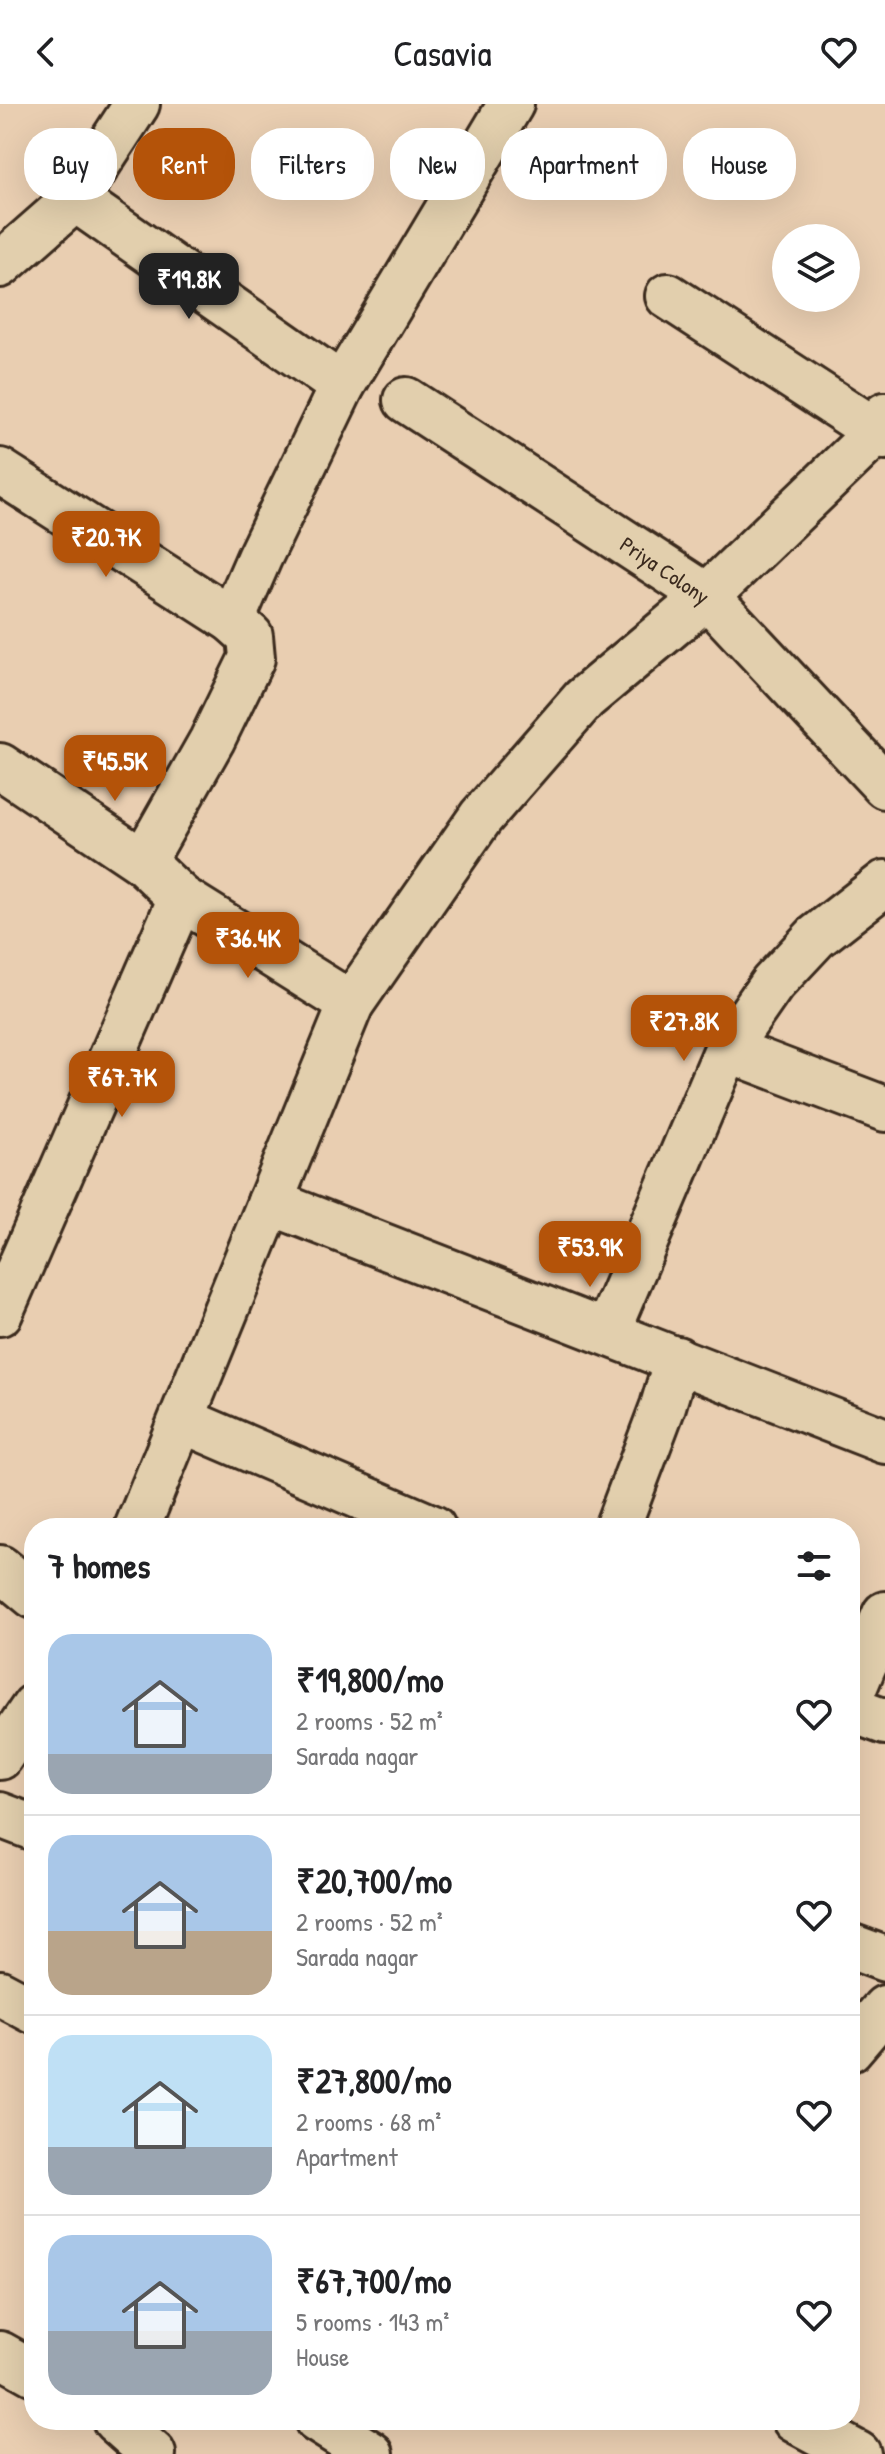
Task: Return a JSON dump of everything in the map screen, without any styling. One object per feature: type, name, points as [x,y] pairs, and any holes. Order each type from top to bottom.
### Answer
[{"type":"street","points":[[117,135],[137,104]]},
{"type":"street","points":[[232,620],[342,386],[511,104]]},
{"type":"street","points":[[0,265],[74,200]]},
{"type":"street","points":[[76,200],[342,386]]},
{"type":"street","points":[[141,1518],[351,1004],[481,817],[584,699],[707,596],[882,428],[668,296]]},
{"type":"street","name":"Priya Colony","points":[[406,400],[707,596],[885,786]]},
{"type":"street","points":[[0,471],[232,620],[250,636],[252,658],[212,740],[143,862]]},
{"type":"street","points":[[5,784],[143,862],[181,898],[351,1004]]},
{"type":"street","points":[[607,1332],[727,1049],[772,984],[816,937],[885,883]]},
{"type":"street","points":[[0,1313],[181,898]]},
{"type":"street","points":[[727,1049],[885,1109]]},
{"type":"street","points":[[270,1202],[885,1441]]},
{"type":"street","points":[[621,1518],[663,1406],[677,1359]]},
{"type":"street","points":[[182,1420],[410,1518]]},
{"type":"street","points":[[0,1568],[24,1588]]},
{"type":"street","points":[[860,1674],[885,1614]]},
{"type":"street","points":[[860,1713],[885,1722]]},
{"type":"street","points":[[0,1757],[24,1722]]},
{"type":"street","points":[[0,1815],[24,1824]]},
{"type":"street","points":[[860,1950],[885,1959]]},
{"type":"street","points":[[0,1993],[24,2006]]},
{"type":"street","points":[[860,2037],[885,2008]]},
{"type":"street","points":[[0,2354],[24,2367]]},
{"type":"street","points":[[126,2430],[153,2454]]},
{"type":"street","points":[[333,2430],[371,2454]]},
{"type":"street","points":[[814,2430],[858,2454]]},
{"type":"street","points":[[878,2454],[885,2440]]}]
